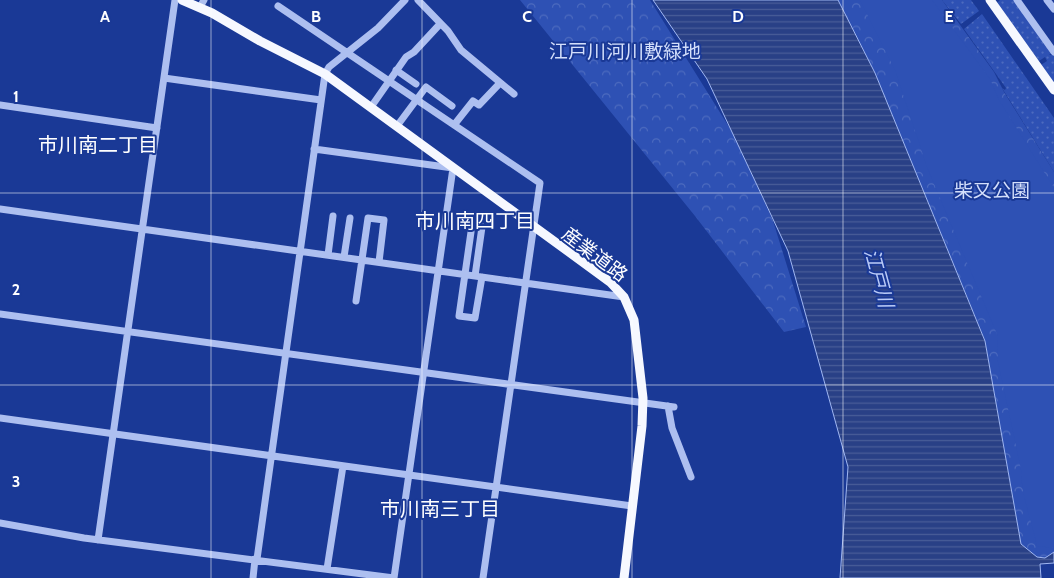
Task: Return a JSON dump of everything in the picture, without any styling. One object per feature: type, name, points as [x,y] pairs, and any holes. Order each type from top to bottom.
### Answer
[{"type":"main road","name":"産業道路","points":[[182,0],[202,4],[325,74],[534,229],[610,282],[624,297],[634,320],[643,403],[624,578]]},
{"type":"main road","points":[[990,0],[1054,90]]},
{"type":"street","points":[[98,540],[174,0]]},
{"type":"street","points":[[252,578],[272,455],[325,74],[329,67],[378,28],[406,0]]},
{"type":"street","points":[[418,0],[461,50],[514,94]]},
{"type":"street","points":[[1017,0],[1054,52]]},
{"type":"street","points":[[1047,0],[1054,9]]},
{"type":"street","points":[[278,6],[540,183],[484,578]]},
{"type":"street","points":[[371,107],[396,70],[440,24]]},
{"type":"street","points":[[396,70],[416,84]]},
{"type":"street","points":[[164,78],[321,100]]},
{"type":"street","points":[[454,125],[473,101],[479,105],[500,83]]},
{"type":"street","points":[[397,126],[426,86],[452,106]]},
{"type":"street","points":[[0,105],[157,128]]},
{"type":"street","points":[[0,523],[98,540],[394,578],[453,168],[314,149]]},
{"type":"street","points":[[0,210],[624,297]]},
{"type":"street","points":[[328,255],[333,216]]},
{"type":"street","points":[[344,258],[350,218]]},
{"type":"street","points":[[356,301],[368,218],[384,220],[379,262]]},
{"type":"street","points":[[471,232],[459,316],[476,318],[482,227]]},
{"type":"street","points":[[0,314],[671,407],[672,428],[691,477]]},
{"type":"street","points":[[0,418],[113,432],[632,506]]},
{"type":"street","points":[[326,569],[343,466]]},
{"type":"green space","name":"江戸川河川敷緑地","points":[[520,0],[650,0],[734,135],[773,221],[806,327],[784,332],[695,216]]},
{"type":"green space","name":"柴又公園","points":[[838,0],[942,0],[994,72],[1004,92],[1054,172],[1054,552],[1045,558],[1036,557],[1021,544],[985,340],[875,73]]},
{"type":"green space","name":"柴又公園","points":[[860,0],[932,0],[990,79],[999,100],[1054,188],[1054,548],[1037,546],[1025,498],[1022,474],[998,362],[997,334],[927,167],[895,70]]},
{"type":"green space","points":[[942,0],[971,0],[979,11],[961,24]]},
{"type":"green space","points":[[1000,0],[1014,0],[1052,53],[1049,55],[1054,55],[1054,83],[1041,65],[1047,61],[1045,57],[1039,61],[997,3]]},
{"type":"green space","points":[[982,14],[1054,118],[1054,172],[1002,88],[1005,90],[1006,88],[964,29]]},
{"type":"water","name":"江戸川","points":[[653,0],[838,0],[875,73],[985,341],[1021,544],[1037,557],[1045,558],[1054,552],[1054,563],[1040,564],[1041,578],[840,578],[848,467],[788,251],[707,79]]},
{"type":"district","name":"市川南二丁目","points":[[98,145]]},
{"type":"district","name":"市川南四丁目","points":[[475,221]]},
{"type":"district","name":"市川南三丁目","points":[[440,509]]}]
